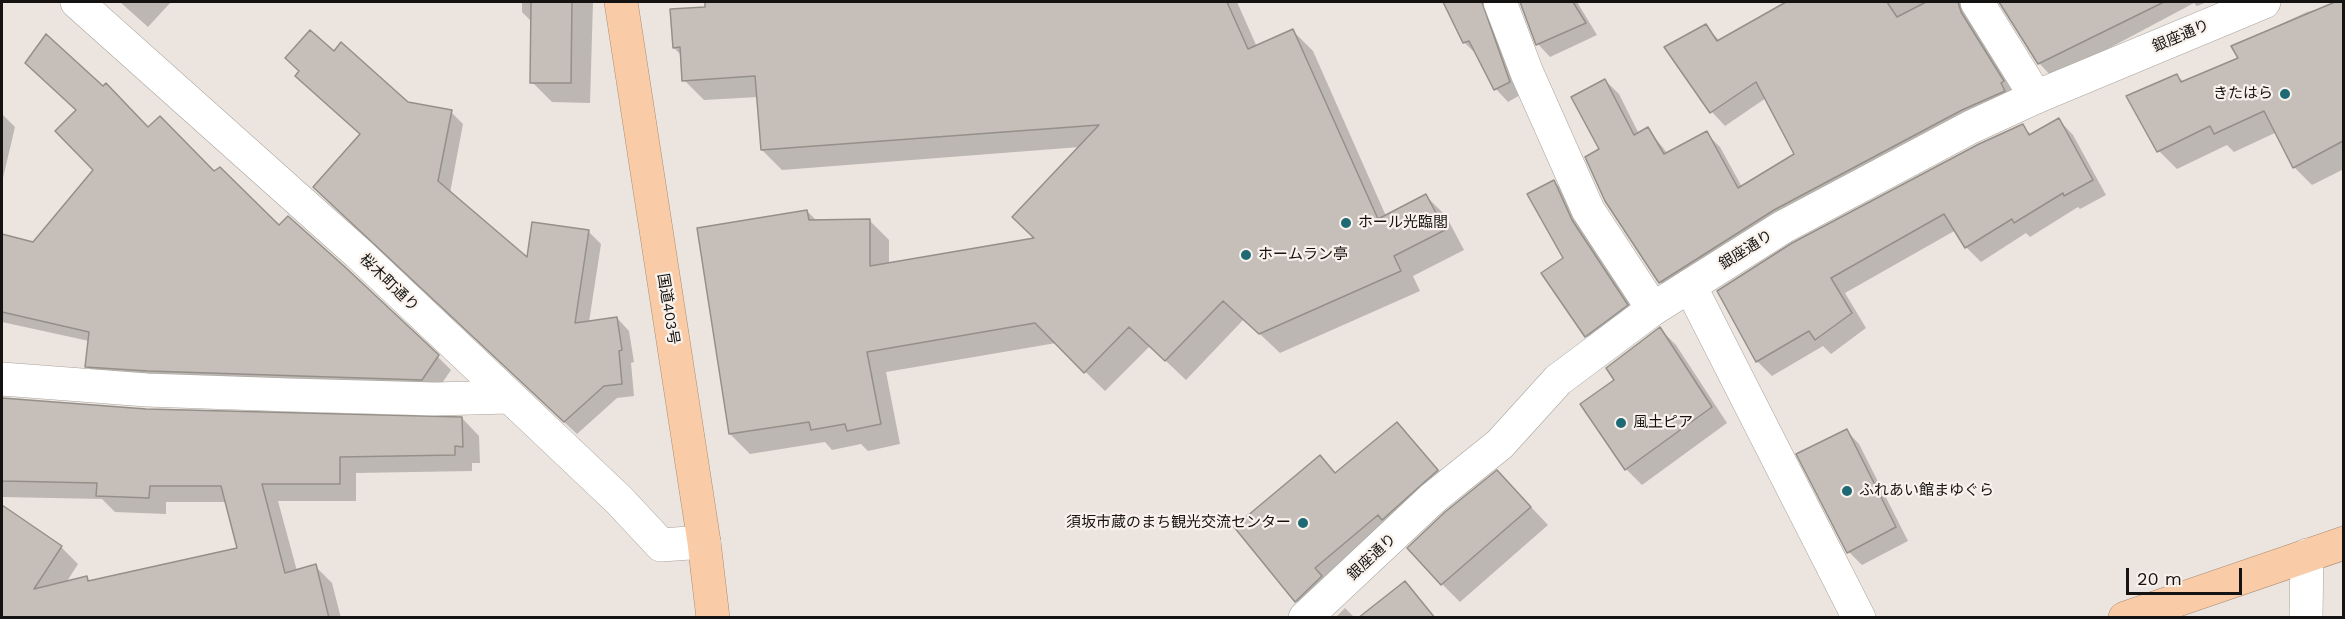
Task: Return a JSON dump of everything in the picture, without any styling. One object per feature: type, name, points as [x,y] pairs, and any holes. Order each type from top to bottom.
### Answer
[{"type":"highway","name":"国道403号","points":[[621,2],[704,542],[713,618]]},
{"type":"highway","points":[[2125,618],[2343,543]]},
{"type":"street","name":"桜木町通り","points":[[77,2],[358,253],[619,500],[661,545],[704,542]]},
{"type":"street","points":[[1500,2],[1527,73],[1588,210],[1653,309]]},
{"type":"street","points":[[1977,2],[2036,96]]},
{"type":"street","name":"銀座通り","points":[[1305,618],[1433,498],[1500,444],[1558,380],[1653,309],[1783,227],[1971,127],[2036,96],[2264,2]]},
{"type":"street","points":[[1690,286],[1859,618]]},
{"type":"street","points":[[2,379],[147,390],[435,399],[508,397]]},
{"type":"street","points":[[2306,618],[2307,555]]},
{"type":"building","points":[[531,2],[572,2],[571,83],[530,83]]},
{"type":"building","points":[[705,2],[1227,2],[1248,49],[1293,29],[1378,219],[1426,194],[1445,230],[1394,256],[1401,271],[1259,334],[1223,301],[1165,361],[1129,327],[1084,373],[1035,323],[867,352],[881,424],[847,431],[845,424],[811,430],[809,422],[729,434],[697,228],[807,210],[809,220],[870,219],[870,266],[1034,238],[1012,217],[1099,125],[761,150],[755,76],[682,81],[680,47],[673,48],[670,9],[705,7]]},
{"type":"building","points":[[1443,2],[1482,2],[1510,82],[1494,90],[1469,41],[1463,43]]},
{"type":"building","points":[[1520,2],[1573,2],[1586,23],[1536,45]]},
{"type":"building","points":[[1786,2],[1887,2],[1897,17],[1926,2],[1958,2],[1961,12],[2004,81],[2001,83],[2005,91],[1962,110],[1774,210],[1659,283],[1605,201],[1585,157],[1599,149],[1571,97],[1605,79],[1634,135],[1648,127],[1664,154],[1707,131],[1738,188],[1794,154],[1756,82],[1710,113],[1664,47],[1706,24],[1717,41]]},
{"type":"building","points":[[1999,2],[2164,2],[2038,64]]},
{"type":"building","points":[[2335,2],[2343,2],[2343,141],[2293,168],[2264,111],[2214,134],[2210,126],[2157,152],[2126,96],[2177,74],[2181,82],[2238,58],[2231,46]]},
{"type":"building","points":[[310,30],[334,51],[341,42],[408,102],[452,110],[438,181],[527,257],[532,222],[589,230],[575,323],[617,317],[622,350],[619,351],[622,384],[604,386],[564,422],[313,187],[360,134],[295,76],[299,71],[285,58]]},
{"type":"building","points":[[46,34],[103,86],[106,83],[148,127],[160,116],[214,171],[220,167],[279,225],[288,216],[345,267],[439,355],[422,380],[85,367],[89,332],[2,312],[2,234],[33,242],[93,170],[55,131],[76,110],[25,63]]},
{"type":"building","points":[[2059,118],[2093,180],[2064,196],[2063,193],[2014,223],[2012,219],[1965,248],[1944,214],[1831,278],[1852,313],[1815,340],[1809,331],[1756,362],[1717,291],[1792,243],[1979,144],[2023,124],[2029,135]]},
{"type":"building","points":[[1554,180],[1572,220],[1628,305],[1585,337],[1541,273],[1563,258],[1527,194]]},
{"type":"building","points":[[1660,327],[1712,407],[1625,470],[1580,404],[1614,380],[1606,368]]},
{"type":"building","points":[[2,398],[146,409],[462,417],[463,447],[455,446],[455,455],[340,457],[340,484],[262,484],[285,573],[316,564],[329,618],[2,618],[2,505],[62,546],[34,589],[87,576],[88,581],[237,548],[221,486],[150,486],[149,498],[96,496],[97,483],[2,481]]},
{"type":"building","name":"須坂市蔵のまち観光交流センター","points":[[1397,422],[1438,470],[1382,520],[1378,515],[1315,568],[1322,576],[1295,602],[1234,527],[1320,455],[1335,473]]},
{"type":"building","name":"ふれあい館まゆぐら","points":[[1847,429],[1896,527],[1847,553],[1796,454]]},
{"type":"building","points":[[1497,470],[1531,507],[1441,585],[1407,548],[1445,512]]},
{"type":"building","points":[[1405,581],[1435,618],[1358,618]]},
{"type":"place","name":"きたはら","points":[[2285,94]]},
{"type":"place","name":"ホール光臨閣","points":[[1346,223]]},
{"type":"place","name":"ホームラン亭","points":[[1246,255]]},
{"type":"place","name":"風土ピア","points":[[1621,423]]},
{"type":"place","name":"ふれあい館まゆぐら","points":[[1847,491]]},
{"type":"place","name":"須坂市蔵のまち観光交流センター","points":[[1303,523]]}]
